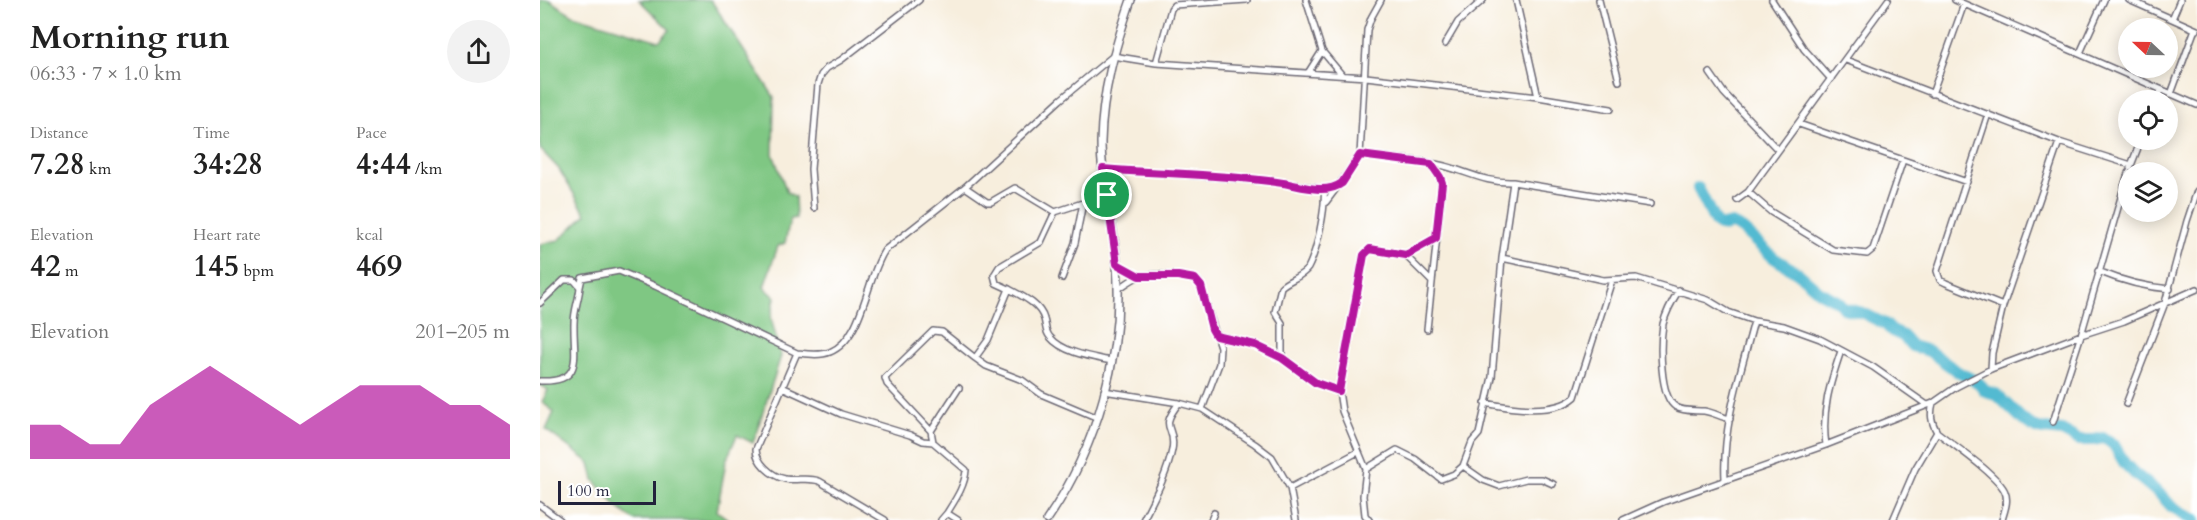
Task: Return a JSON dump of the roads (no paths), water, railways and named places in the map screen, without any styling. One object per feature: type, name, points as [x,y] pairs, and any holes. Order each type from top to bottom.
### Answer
[{"type":"street","points":[[814,208],[811,169],[814,106],[821,75],[827,68],[841,60],[919,0]]},
{"type":"street","points":[[1047,520],[1065,494],[1086,450],[1098,418],[1111,361],[1119,305],[1117,264],[1101,144],[1105,86],[1131,0]]},
{"type":"street","points":[[1156,63],[1161,40],[1174,5],[1247,0]]},
{"type":"street","points":[[1306,0],[1322,51],[1342,75]]},
{"type":"street","points":[[1326,202],[1342,183],[1360,155],[1368,30],[1371,18],[1381,0]]},
{"type":"street","points":[[1445,44],[1458,22],[1483,0]]},
{"type":"street","points":[[1516,0],[1538,98]]},
{"type":"street","points":[[1599,0],[1619,81]]},
{"type":"street","points":[[1772,0],[1803,49],[1831,79]]},
{"type":"street","points":[[1737,200],[1748,192],[1888,0]]},
{"type":"street","points":[[1955,0],[2161,90]]},
{"type":"street","points":[[2080,53],[2104,0]]},
{"type":"street","points":[[2129,0],[2170,18]]},
{"type":"street","points":[[2172,18],[2180,0]]},
{"type":"street","points":[[1932,94],[1964,4]]},
{"type":"street","points":[[2173,90],[2196,30],[2178,22]]},
{"type":"street","points":[[1308,73],[1322,51]]},
{"type":"street","points":[[540,381],[556,382],[567,377],[575,366],[573,323],[582,278],[619,271],[797,353],[831,352],[847,338],[864,304],[878,261],[885,250],[965,188],[1060,100],[1113,56],[1156,63],[1366,76],[1611,109]]},
{"type":"street","points":[[1846,60],[2059,142],[2122,162]]},
{"type":"street","points":[[1710,73],[1724,93],[1778,150]]},
{"type":"street","points":[[2178,97],[2197,105]]},
{"type":"street","points":[[1988,114],[1936,271],[1940,280],[2003,306]]},
{"type":"street","points":[[1798,124],[1967,182]]},
{"type":"street","points":[[1991,369],[1992,353],[2003,306],[2059,142]]},
{"type":"street","points":[[1360,155],[1440,165],[1497,183],[1513,182],[1650,204]]},
{"type":"street","points":[[1748,192],[1771,212],[1833,250],[1867,254],[1873,249],[1903,160]]},
{"type":"street","points":[[1427,329],[1442,183],[1431,164]]},
{"type":"street","points":[[1103,169],[1271,181],[1324,189],[1338,186]]},
{"type":"street","points":[[1366,469],[1400,450],[1441,479],[1454,474],[1463,466],[1472,442],[1479,434],[1492,377],[1502,258],[1513,182]]},
{"type":"street","points":[[965,188],[987,202],[1015,188],[1055,212]]},
{"type":"street","points":[[1282,358],[1282,323],[1275,312],[1281,287],[1307,268],[1326,202],[1324,189]]},
{"type":"street","points":[[2126,404],[2170,289],[2197,191]]},
{"type":"street","points":[[1107,195],[1055,212],[1041,242],[999,267],[994,275],[996,283],[1035,304],[1041,311],[1050,338],[1075,353],[1111,361]]},
{"type":"street","points":[[1062,278],[1075,243],[1083,203]]},
{"type":"street","points":[[2053,422],[2118,206]]},
{"type":"street","points":[[1406,255],[1436,238]]},
{"type":"street","points":[[1369,520],[1365,515],[1363,496],[1366,469],[1342,411],[1339,391],[1364,255],[1370,249],[1406,255],[1431,281]]},
{"type":"street","points":[[1502,258],[1589,277],[1612,280],[1636,278],[1679,290],[1708,300],[1728,312],[1754,321],[1784,326],[1820,339],[1873,368],[1930,404]]},
{"type":"street","points":[[1117,264],[1139,276],[1178,276],[1199,282],[1212,329],[1220,347],[1219,363],[1202,409]]},
{"type":"street","points":[[2098,272],[2146,288],[2170,289]]},
{"type":"street","points":[[1118,288],[1139,276]]},
{"type":"street","points":[[540,303],[564,280],[574,280],[580,287]]},
{"type":"street","points":[[1485,403],[1514,408],[1568,404],[1575,397],[1612,280]]},
{"type":"street","points":[[975,358],[988,340],[1009,289]]},
{"type":"street","points":[[1623,520],[1663,502],[1826,445],[1930,404],[1991,369],[2124,321],[2197,289]]},
{"type":"street","points":[[1679,290],[1663,324],[1663,381],[1668,399],[1681,410],[1706,411],[1730,419]]},
{"type":"street","points":[[1725,479],[1724,459],[1730,419],[1754,321]]},
{"type":"street","points":[[933,442],[931,431],[887,384],[885,378],[933,331],[942,332],[986,366],[1022,380],[1041,394],[1098,418]]},
{"type":"street","points":[[1216,336],[1255,345],[1282,358],[1316,383],[1339,391]]},
{"type":"street","points":[[1826,445],[1823,424],[1826,399],[1841,351]]},
{"type":"street","points":[[797,353],[756,449],[756,458],[762,465],[784,479],[819,481],[885,520]]},
{"type":"street","points":[[782,387],[841,414],[923,441],[933,442],[966,470],[966,477],[959,494],[941,520]]},
{"type":"street","points":[[931,431],[959,388]]},
{"type":"street","points":[[1104,391],[1202,409],[1272,458],[1290,488],[1296,520]]},
{"type":"street","points":[[1143,520],[1172,448],[1168,422],[1169,416],[1179,403]]},
{"type":"street","points":[[1930,404],[1933,425],[1937,432],[1995,479],[2006,492],[2006,507],[2002,520]]},
{"type":"street","points":[[1893,520],[1916,469],[1937,432]]},
{"type":"street","points":[[1290,488],[1358,452]]},
{"type":"street","points":[[1463,466],[1483,480],[1498,486],[1526,478],[1542,479],[1553,484]]},
{"type":"street","points":[[540,505],[560,520]]},
{"type":"street","points":[[947,513],[958,520]]},
{"type":"street","points":[[1211,520],[1214,513]]},
{"type":"waterway","points":[[1698,188],[1717,224],[1722,226],[1732,224],[1742,229],[1774,258],[1798,273],[1820,292],[1839,302],[1843,308],[1863,313],[1903,336],[1912,346],[1929,351],[1958,372],[1979,383],[1985,391],[1996,394],[2023,420],[2036,428],[2062,431],[2079,440],[2103,438],[2109,441],[2134,473],[2171,506],[2195,520]]}]
